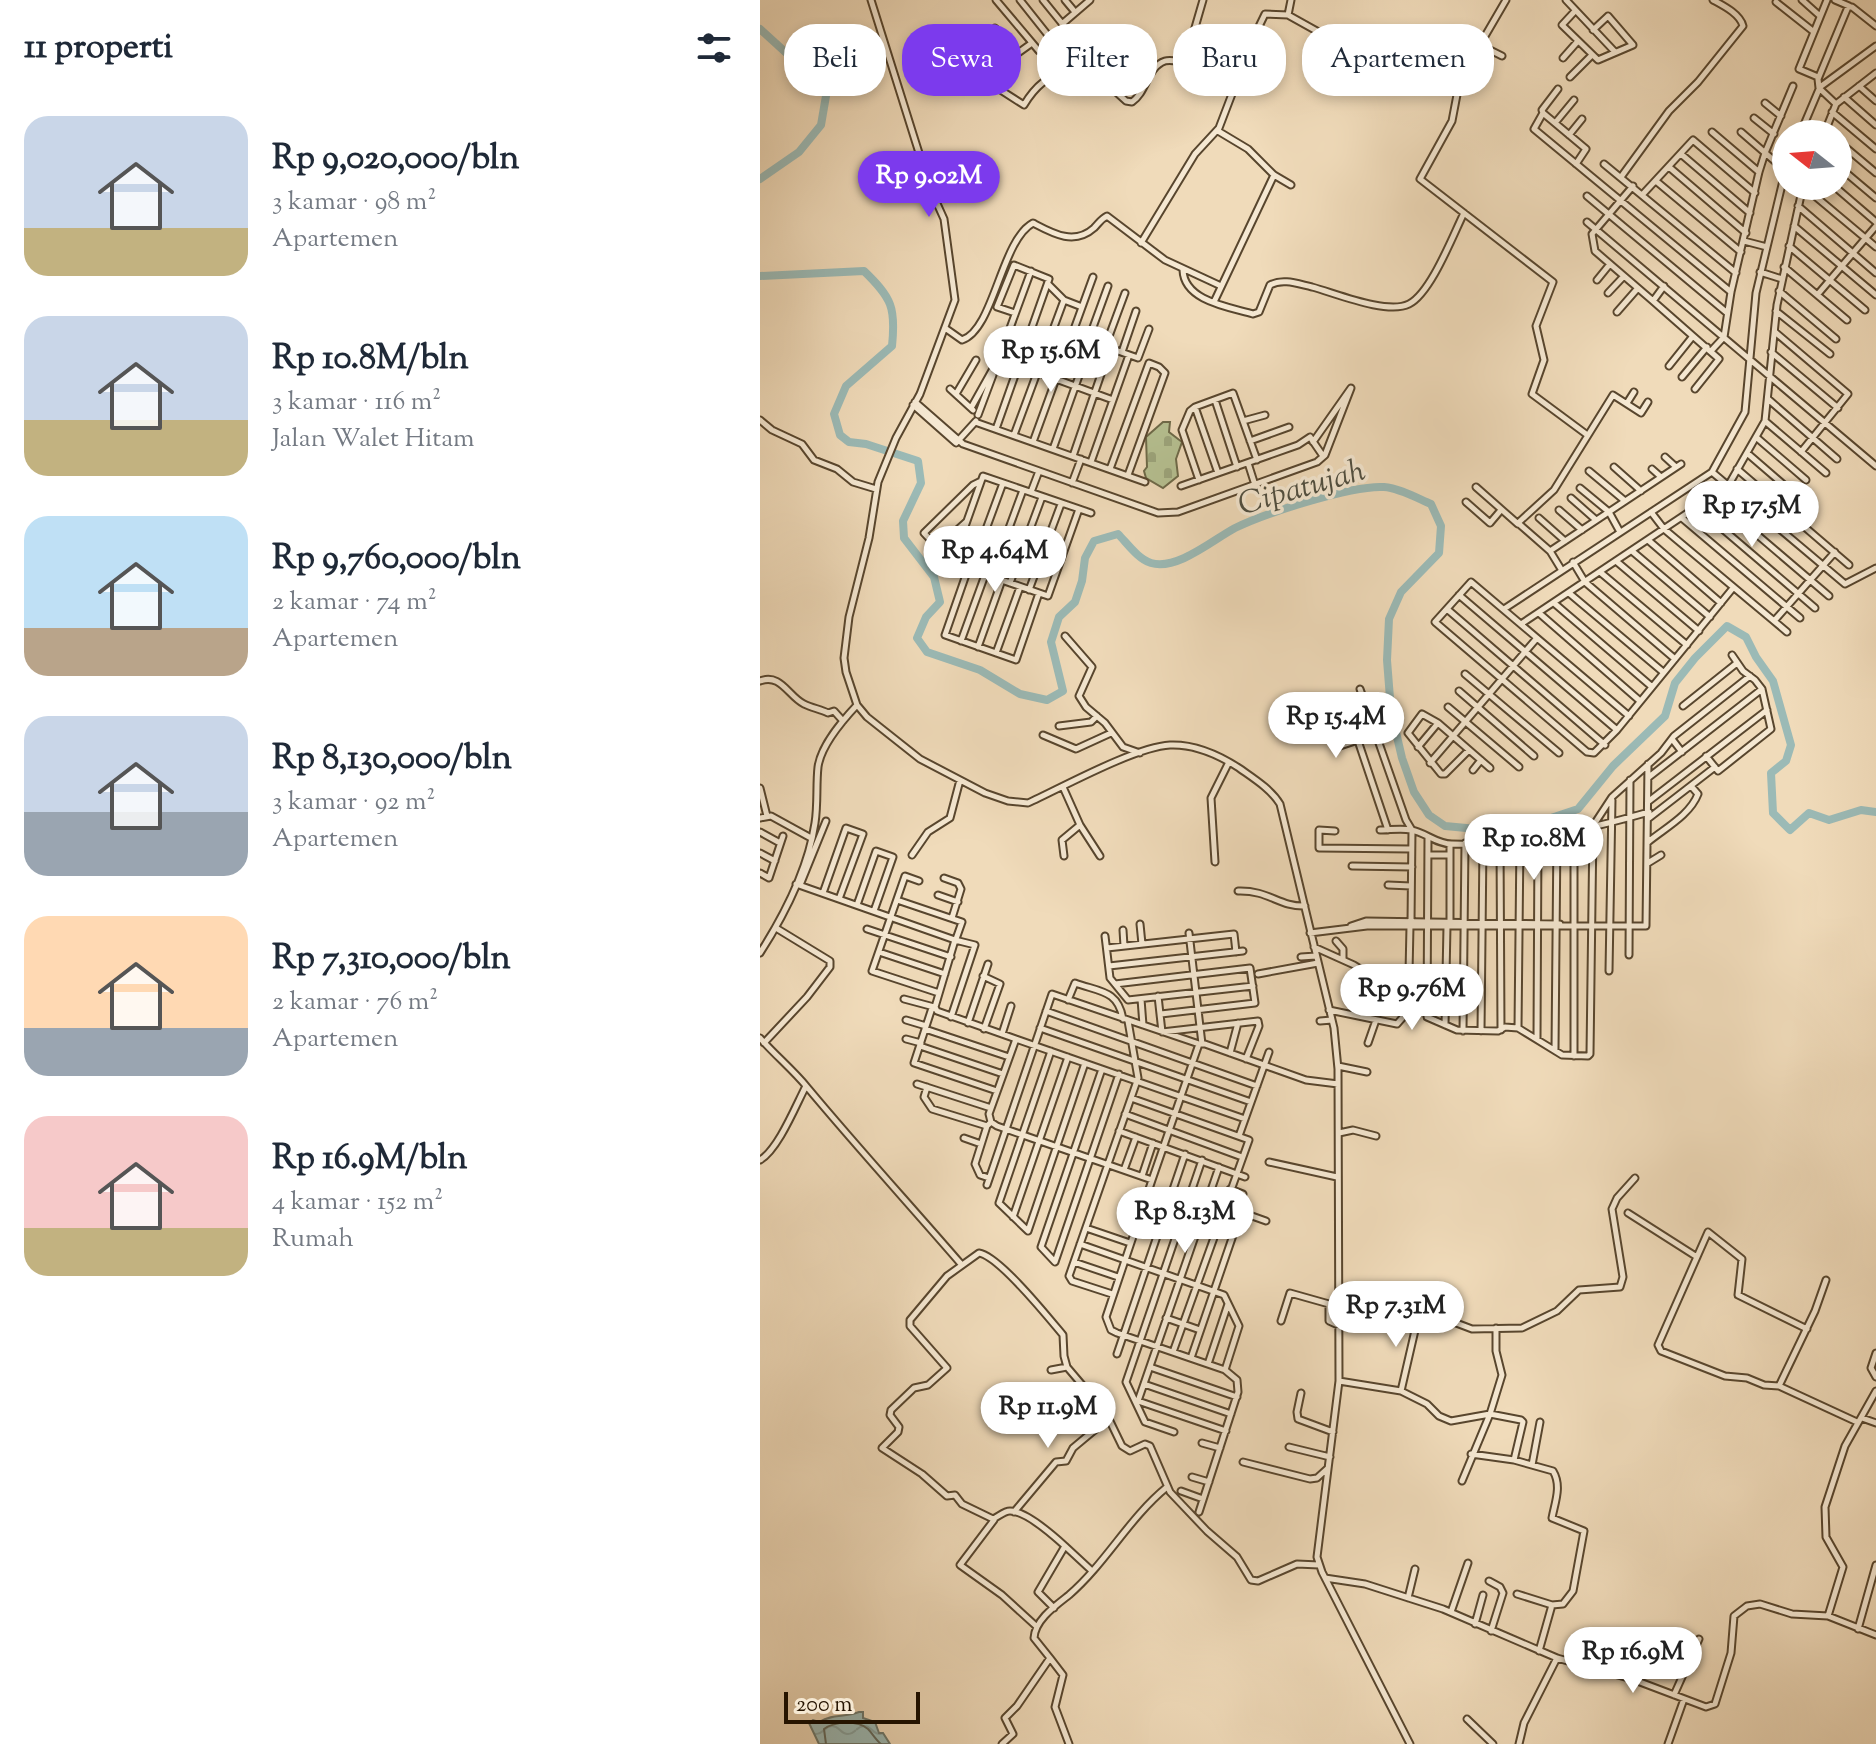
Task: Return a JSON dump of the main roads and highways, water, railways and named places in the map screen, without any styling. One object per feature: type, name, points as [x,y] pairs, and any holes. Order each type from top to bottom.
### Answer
[{"type":"water","points":[[863,1712],[863,1718],[875,1722],[879,1733],[883,1733],[890,1744],[819,1744],[809,1723]]},
{"type":"waterway","name":"Cipatujah","points":[[760,29],[827,90],[821,125],[799,152],[760,179]]},
{"type":"waterway","name":"Cipatujah","points":[[760,276],[864,271],[890,304],[892,346],[846,386],[834,414],[840,435],[849,442],[866,444],[918,461],[921,483],[903,521],[904,538],[934,577],[940,602],[926,617],[917,638],[927,652],[980,670],[1020,694],[1047,700],[1063,691],[1051,642],[1059,617],[1075,602],[1085,558],[1094,541],[1118,534],[1146,561],[1161,564],[1195,553],[1235,528],[1287,508],[1352,490],[1390,488],[1431,504],[1441,526],[1439,553],[1401,592],[1389,619],[1387,660],[1391,711],[1402,758],[1414,792],[1429,815],[1445,826],[1477,829],[1509,827],[1578,809],[1613,766],[1665,716],[1675,683],[1727,626],[1746,637],[1773,681],[1791,745],[1786,761],[1771,773],[1773,813],[1790,830],[1809,813],[1829,820],[1861,810],[1876,812]]}]
